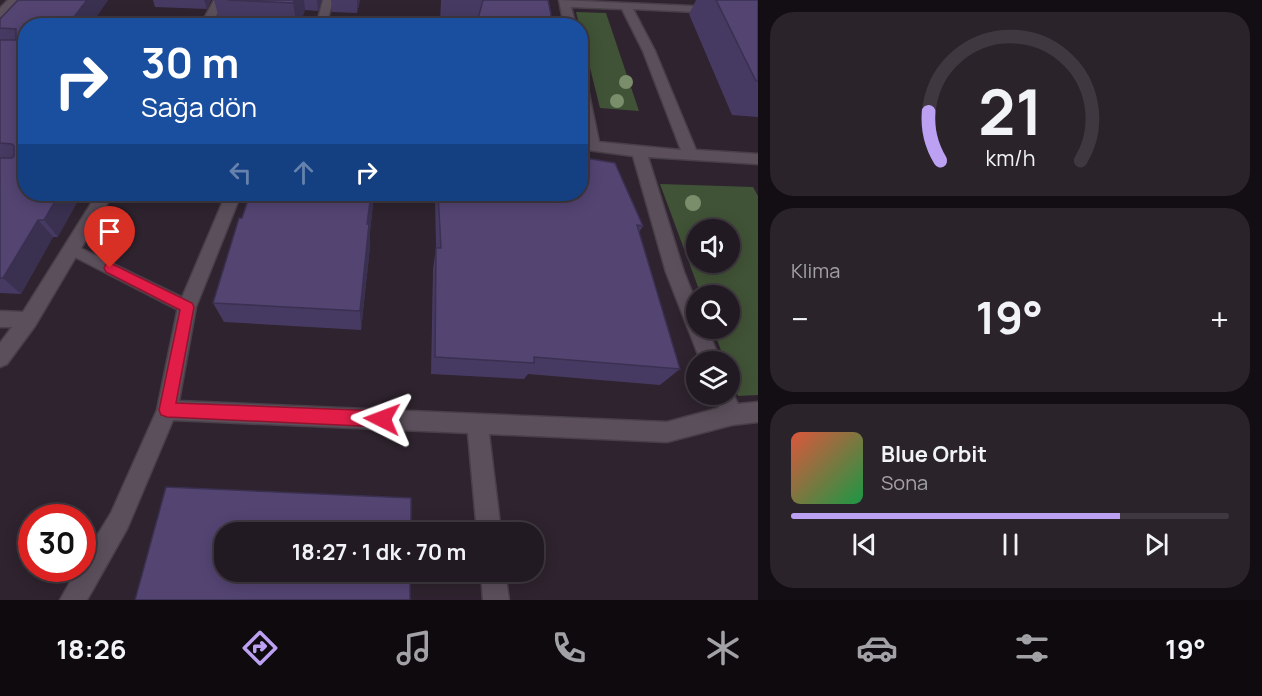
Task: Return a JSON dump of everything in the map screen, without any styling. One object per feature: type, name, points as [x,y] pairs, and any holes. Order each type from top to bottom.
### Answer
[{"type":"street","points":[[0,14],[14,0]]},
{"type":"street","points":[[209,18],[219,0]]},
{"type":"street","points":[[568,18],[565,2],[758,12]]},
{"type":"street","points":[[626,6],[649,51],[690,153]]},
{"type":"street","points":[[588,144],[639,152],[690,153],[758,159]]},
{"type":"street","points":[[639,152],[675,272],[686,300]]},
{"type":"street","points":[[0,358],[28,320],[101,201]]},
{"type":"street","points":[[73,600],[119,521],[167,410],[187,307],[230,201]]},
{"type":"street","points":[[0,319],[28,320]]},
{"type":"street","points":[[728,405],[732,415]]},
{"type":"street","points":[[167,410],[667,432],[732,415],[758,412]]},
{"type":"street","points":[[477,423],[488,522]]},
{"type":"street","points":[[494,582],[496,600]]},
{"type":"lane","points":[[323,18],[328,0]]},
{"type":"lane","points":[[72,249],[187,307]]},
{"type":"green space","points":[[576,12],[606,13],[639,111],[600,108],[588,60],[588,18],[578,18]]},
{"type":"green space","points":[[660,184],[753,187],[758,196],[758,395],[740,396],[740,351],[721,351],[717,339],[740,339],[740,285],[697,285],[693,273],[740,273],[740,219],[686,219],[686,254]]},
{"type":"building","points":[[18,0],[87,0],[73,18],[18,18],[18,201],[55,201],[44,220],[38,220],[3,278],[0,278],[0,158],[12,158],[14,146],[0,143],[0,40],[16,40],[16,29],[0,28],[0,19]]},
{"type":"building","points":[[228,0],[295,0],[293,3]]},
{"type":"building","points":[[483,0],[548,0],[551,14],[551,18],[478,18]]},
{"type":"building","points":[[716,0],[758,0],[758,81],[756,81]]},
{"type":"building","points":[[588,158],[615,163],[643,226],[637,225],[680,369],[534,357],[534,363],[435,357],[436,248],[441,248],[438,201],[588,201]]},
{"type":"building","points":[[248,201],[370,201],[360,311],[213,303],[239,218],[242,218]]},
{"type":"building","points":[[166,487],[411,498],[411,522],[214,522],[214,582],[410,582],[410,600],[135,600]]},
{"type":"route","points":[[110,268],[187,307],[167,410],[382,419]]}]
